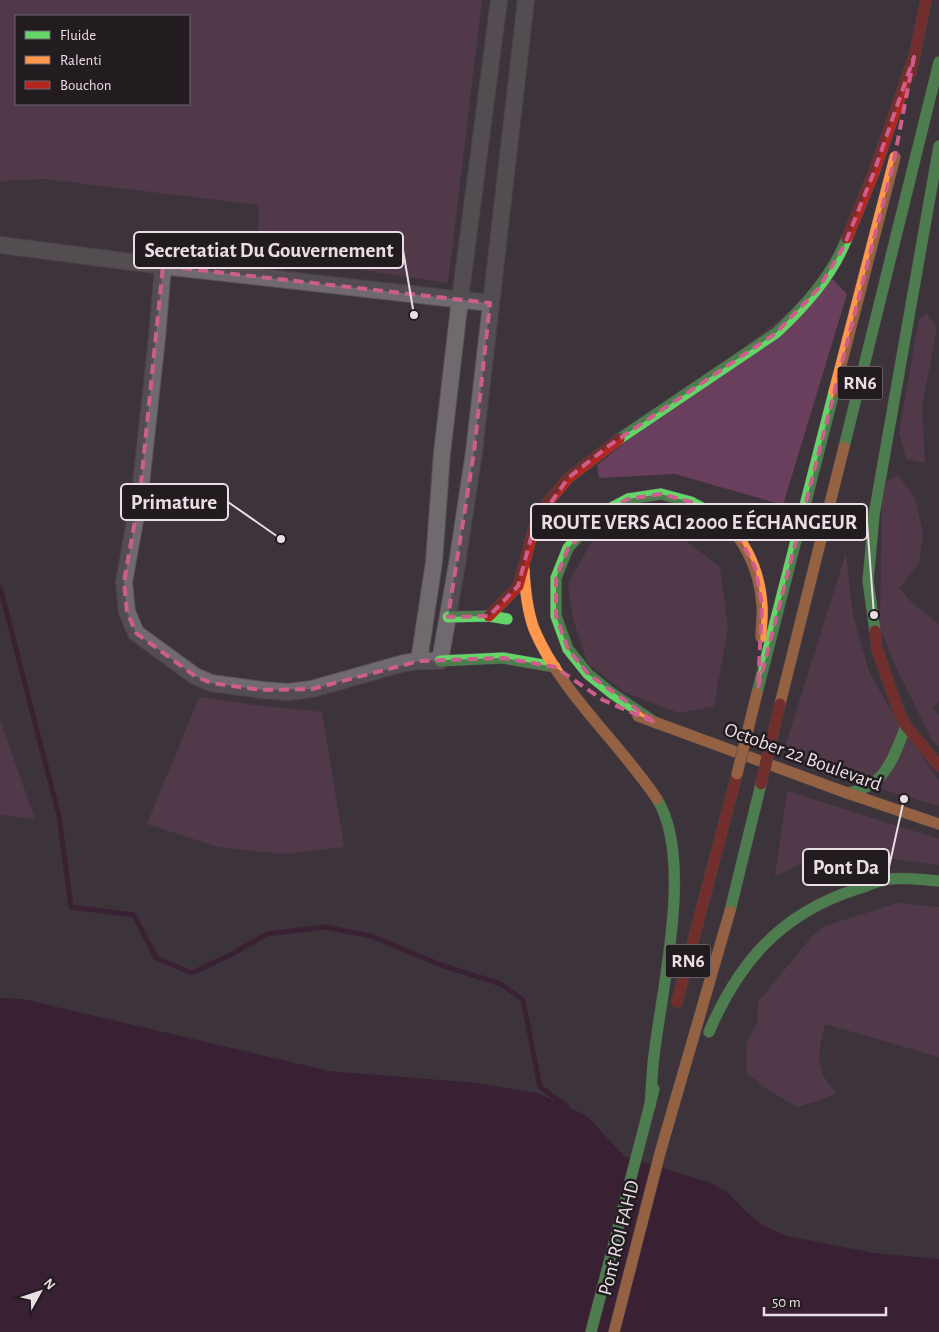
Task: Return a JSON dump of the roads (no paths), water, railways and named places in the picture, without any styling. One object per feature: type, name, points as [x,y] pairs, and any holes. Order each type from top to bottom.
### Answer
[{"type":"main road","name":"RN6","points":[[675,1011],[898,142],[926,0]]},
{"type":"main road","points":[[489,616],[518,586],[534,527],[548,502],[568,478],[610,445],[776,333],[798,313],[818,288],[844,246],[854,222],[878,163],[914,57]]},
{"type":"main road","name":"RN6","points":[[669,1126],[730,912],[939,62]]},
{"type":"main road","points":[[939,146],[874,515],[868,581],[876,649],[900,712],[906,726],[939,766]]},
{"type":"main road","points":[[656,723],[613,694],[588,674],[568,650],[556,616],[556,578],[568,548],[588,526],[609,509],[628,499],[661,494],[691,502],[719,517],[740,539],[755,567],[762,605],[758,691]]},
{"type":"main road","points":[[524,569],[525,625],[590,715],[640,773],[659,801],[671,834],[674,878],[671,940],[653,1064],[650,1106]]},
{"type":"main road","points":[[448,617],[489,616],[525,625]]},
{"type":"main road","points":[[873,623],[894,674],[907,698]]},
{"type":"main road","points":[[440,661],[503,658],[555,667],[584,688]]},
{"type":"main road","points":[[603,700],[656,723]]},
{"type":"main road","name":"October 22 Boulevard","points":[[656,723],[847,793],[939,824]]},
{"type":"main road","points":[[847,793],[867,788],[879,780],[889,765],[906,726]]},
{"type":"main road","points":[[923,730],[939,751]]},
{"type":"main road","points":[[706,1040],[715,1016],[732,986],[758,952],[782,927],[820,903],[890,879],[939,881]]},
{"type":"main road","points":[[591,1332],[668,1040]]},
{"type":"main road","points":[[669,1126],[698,1064]]},
{"type":"main road","name":"Pont ROI FAHD","points":[[614,1332],[660,1153],[669,1126]]},
{"type":"street","points":[[419,661],[434,562],[442,453],[460,299],[500,0]]},
{"type":"street","points":[[163,266],[141,484],[124,582],[127,612],[136,633],[195,676],[211,682],[262,690],[288,692],[312,689],[385,668],[419,661],[440,661],[474,452],[526,0]]},
{"type":"street","points":[[0,245],[163,266],[490,303]]},
{"type":"street","points":[[426,616],[448,617]]},
{"type":"waterway","points":[[0,587],[59,816],[71,907],[134,915],[156,958],[192,973],[232,954],[267,934],[325,927],[371,936],[441,965],[501,984],[523,1000],[540,1087],[567,1106]]},
{"type":"place","name":"Secretatiat Du Gouvernement","points":[[414,315]]},
{"type":"place","name":"Primature","points":[[281,539]]},
{"type":"place","name":"ROUTE VERS ACI 2000 E ÉCHANGEUR","points":[[874,615]]},
{"type":"place","name":"Pont Da","points":[[904,799]]}]
